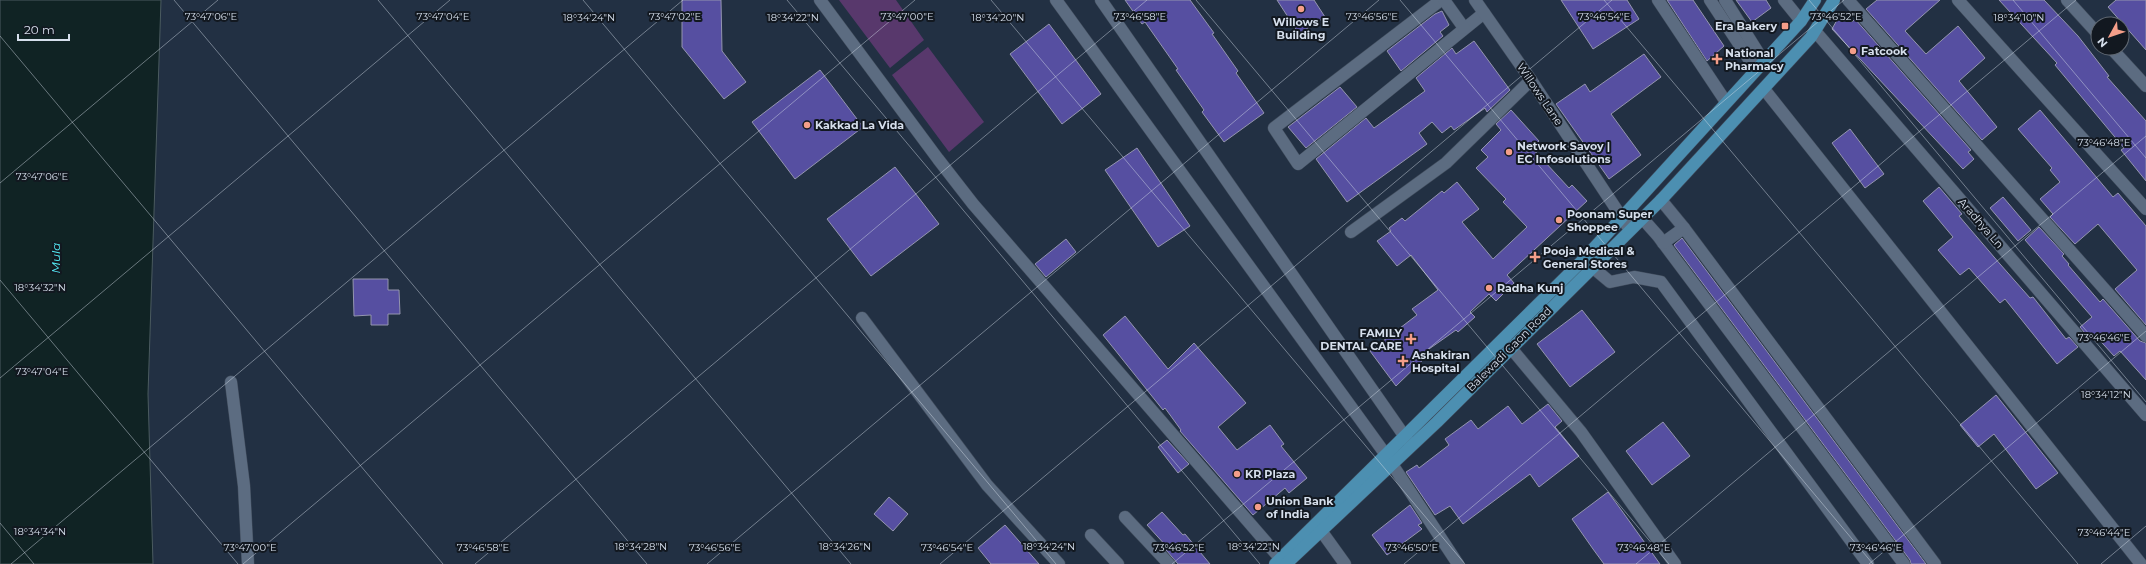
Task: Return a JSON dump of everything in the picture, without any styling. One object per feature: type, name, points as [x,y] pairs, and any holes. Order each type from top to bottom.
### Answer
[{"type":"main road","name":"Balewadi Gaon Road","points":[[1282,563],[1507,343],[1726,102],[1801,22],[1815,0]]},
{"type":"main road","name":"Balewadi Gaon Road","points":[[1507,343],[1594,268],[1661,200],[1764,89],[1815,30],[1834,0]]},
{"type":"main road","name":"Balewadi Gaon Road","points":[[1282,563],[1322,532],[1389,460]]},
{"type":"street","points":[[820,0],[973,204],[1282,563]]},
{"type":"street","points":[[1056,0],[1389,460],[1458,564]]},
{"type":"street","points":[[1101,0],[1408,441]]},
{"type":"street","points":[[1464,28],[1442,0],[1274,128],[1298,164],[1484,13]]},
{"type":"street","name":"Willows Lane","points":[[1475,0],[1531,80],[1630,230]]},
{"type":"street","points":[[1658,0],[1726,102]]},
{"type":"street","points":[[1710,0],[1760,66]]},
{"type":"street","points":[[1724,0],[1760,66]]},
{"type":"street","points":[[1784,0],[1801,22]]},
{"type":"street","points":[[1848,0],[2146,336]]},
{"type":"street","points":[[1958,0],[2146,209]]},
{"type":"street","points":[[2067,0],[2090,25]]},
{"type":"street","name":"Aradhya Ln","points":[[1815,30],[2146,415]]},
{"type":"street","points":[[2118,56],[2146,86]]},
{"type":"street","points":[[1351,232],[1446,163],[1531,80]]},
{"type":"street","points":[[1764,89],[2141,564]]},
{"type":"street","points":[[1661,200],[1684,228],[1935,564]]},
{"type":"street","points":[[1642,218],[1664,243],[1904,564]]},
{"type":"street","points":[[1664,243],[1684,228]]},
{"type":"street","points":[[1583,260],[1610,282],[1634,277],[1661,282],[1868,564]]},
{"type":"street","points":[[862,318],[988,486],[1059,564]]},
{"type":"street","points":[[1507,343],[1581,432],[1675,564]]},
{"type":"street","points":[[231,382],[244,486],[248,564]]},
{"type":"street","points":[[1126,517],[1169,564]]},
{"type":"street","points":[[1322,532],[1345,564]]},
{"type":"street","points":[[1092,535],[1118,564]]},
{"type":"shaded area","points":[[839,0],[896,0],[924,40],[890,68]]},
{"type":"shaded area","points":[[928,47],[984,122],[949,152],[892,75]]},
{"type":"water","name":"Mula","points":[[0,0],[161,0],[148,394],[153,564],[0,564]]},
{"type":"building","points":[[682,0],[721,0],[722,51],[746,82],[724,99],[682,47]]},
{"type":"building","points":[[1125,0],[1190,0],[1214,33],[1212,34],[1238,71],[1236,73],[1264,113],[1224,142],[1202,112],[1204,110],[1176,70],[1178,69],[1145,22],[1142,24]]},
{"type":"building","name":"Willows E Building","points":[[1277,0],[1314,0],[1325,17],[1299,34]]},
{"type":"building","points":[[1561,0],[1627,0],[1639,19],[1593,49]]},
{"type":"building","points":[[1667,0],[1693,0],[1724,46],[1707,61]]},
{"type":"building","points":[[1736,0],[1766,0],[1771,8],[1752,22]]},
{"type":"building","points":[[1877,0],[1940,0],[1905,31],[1926,54],[1958,26],[1985,58],[1959,81],[1997,127],[1982,140],[1866,9]]},
{"type":"building","points":[[1999,0],[2044,0],[2078,36],[2090,51],[2090,56],[2094,56],[2109,76],[2107,77],[2146,121],[2146,181],[2121,150],[2124,148],[2055,65],[2057,63]]},
{"type":"building","points":[[2116,0],[2146,0],[2146,50],[2130,32],[2130,16],[2116,16],[2108,7]]},
{"type":"building","points":[[1442,11],[1449,25],[1440,32],[1443,36],[1401,71],[1387,51],[1435,14]]},
{"type":"building","points":[[1842,11],[1852,22],[1855,19],[1971,150],[1968,152],[1974,159],[1963,169],[1832,29]]},
{"type":"building","points":[[1049,24],[1101,94],[1062,124],[1010,54]]},
{"type":"building","points":[[1474,41],[1510,90],[1487,112],[1485,108],[1454,130],[1451,126],[1442,133],[1432,122],[1419,133],[1427,144],[1347,202],[1316,159],[1366,118],[1374,128],[1425,91],[1416,78],[1452,48],[1456,54]]},
{"type":"building","points":[[1644,54],[1661,77],[1611,114],[1641,155],[1609,179],[1556,104],[1585,84],[1590,92]]},
{"type":"building","name":"Kakkad La Vida","points":[[820,70],[863,127],[795,179],[752,122]]},
{"type":"building","points":[[1340,87],[1357,107],[1306,148],[1288,127]]},
{"type":"building","points":[[1511,110],[1539,141],[1532,148],[1569,188],[1572,185],[1587,201],[1507,275],[1514,283],[1496,301],[1489,294],[1470,312],[1475,317],[1458,332],[1456,330],[1429,349],[1431,352],[1396,386],[1370,351],[1417,315],[1412,309],[1438,290],[1411,255],[1397,266],[1377,241],[1391,231],[1389,228],[1402,218],[1405,221],[1442,191],[1444,193],[1457,182],[1479,209],[1462,222],[1493,259],[1527,227],[1503,202],[1506,199],[1476,168],[1488,157],[1481,150],[1501,130],[1496,124]]},
{"type":"building","points":[[2040,110],[2113,197],[2118,193],[2146,226],[2146,325],[2115,289],[2137,270],[2098,224],[2075,244],[2050,217],[2053,214],[2040,199],[2060,182],[2050,170],[2052,168],[2018,129]]},
{"type":"building","points":[[1850,129],[1884,174],[1865,188],[1832,143]]},
{"type":"building","points":[[1137,148],[1190,226],[1158,247],[1105,170]]},
{"type":"building","points":[[895,167],[939,224],[871,276],[827,219]]},
{"type":"building","points":[[1939,187],[1962,214],[1959,216],[2000,264],[2030,298],[2033,297],[2066,339],[2069,337],[2078,347],[2057,364],[2005,299],[2000,303],[1969,268],[1960,275],[1938,250],[1953,237],[1923,201]]},
{"type":"building","points":[[2003,197],[2031,230],[2018,241],[1990,208]]},
{"type":"building","points":[[2039,227],[2064,254],[2062,256],[2069,264],[2068,265],[2100,302],[2103,299],[2140,341],[2146,343],[2146,380],[2120,351],[2114,356],[2094,334],[2089,338],[2080,327],[2092,317],[2025,240]]},
{"type":"building","points":[[1682,238],[1926,564],[1911,564],[1910,560],[1674,245]]},
{"type":"building","points":[[1066,239],[1076,252],[1046,277],[1035,264]]},
{"type":"building","points":[[353,279],[388,279],[388,290],[399,290],[400,314],[388,314],[388,325],[371,325],[371,315],[354,316]]},
{"type":"building","points":[[1582,310],[1615,352],[1570,387],[1537,344]]},
{"type":"building","points":[[1125,316],[1168,369],[1194,343],[1246,403],[1218,427],[1237,450],[1270,425],[1284,444],[1281,446],[1307,478],[1289,493],[1285,488],[1253,515],[1180,431],[1181,430],[1165,408],[1163,410],[1103,335]]},
{"type":"building","points":[[1996,395],[2058,473],[2036,489],[1994,434],[1978,447],[1960,425]]},
{"type":"building","points":[[1548,404],[1562,421],[1555,427],[1579,456],[1539,487],[1530,474],[1463,524],[1450,506],[1435,515],[1406,472],[1417,465],[1419,468],[1449,445],[1445,439],[1471,420],[1478,429],[1508,406],[1522,424]]},
{"type":"building","points":[[1663,422],[1690,456],[1652,485],[1626,451]]},
{"type":"building","points":[[1167,440],[1189,464],[1178,473],[1158,447]]},
{"type":"building","points":[[1608,492],[1660,564],[1604,564],[1593,549],[1572,519]]},
{"type":"building","points":[[889,497],[908,514],[893,531],[874,514]]},
{"type":"building","points":[[1410,505],[1422,523],[1418,525],[1422,529],[1387,555],[1372,535]]},
{"type":"building","points":[[1162,512],[1183,535],[1185,534],[1210,564],[1178,564],[1166,550],[1168,548],[1147,525]]},
{"type":"building","points":[[1005,525],[1039,564],[991,564],[978,548]]},
{"type":"place","name":"Willows E Building","points":[[1301,9]]},
{"type":"place","name":"Era Bakery","points":[[1785,26]]},
{"type":"place","name":"Fatcook","points":[[1853,51]]},
{"type":"place","name":"National Pharmacy","points":[[1717,59]]},
{"type":"place","name":"Kakkad La Vida","points":[[807,125]]},
{"type":"place","name":"Network Savoy | EC Infosolutions","points":[[1509,152]]},
{"type":"place","name":"Poonam Super Shoppee","points":[[1559,220]]},
{"type":"place","name":"Pooja Medical & General Stores","points":[[1535,257]]},
{"type":"place","name":"Radha Kunj","points":[[1489,288]]},
{"type":"place","name":"FAMILY DENTAL CARE","points":[[1411,339]]},
{"type":"place","name":"Ashakiran Hospital","points":[[1403,361]]},
{"type":"place","name":"KR Plaza","points":[[1237,474]]},
{"type":"place","name":"Union Bank of India","points":[[1258,507]]}]
